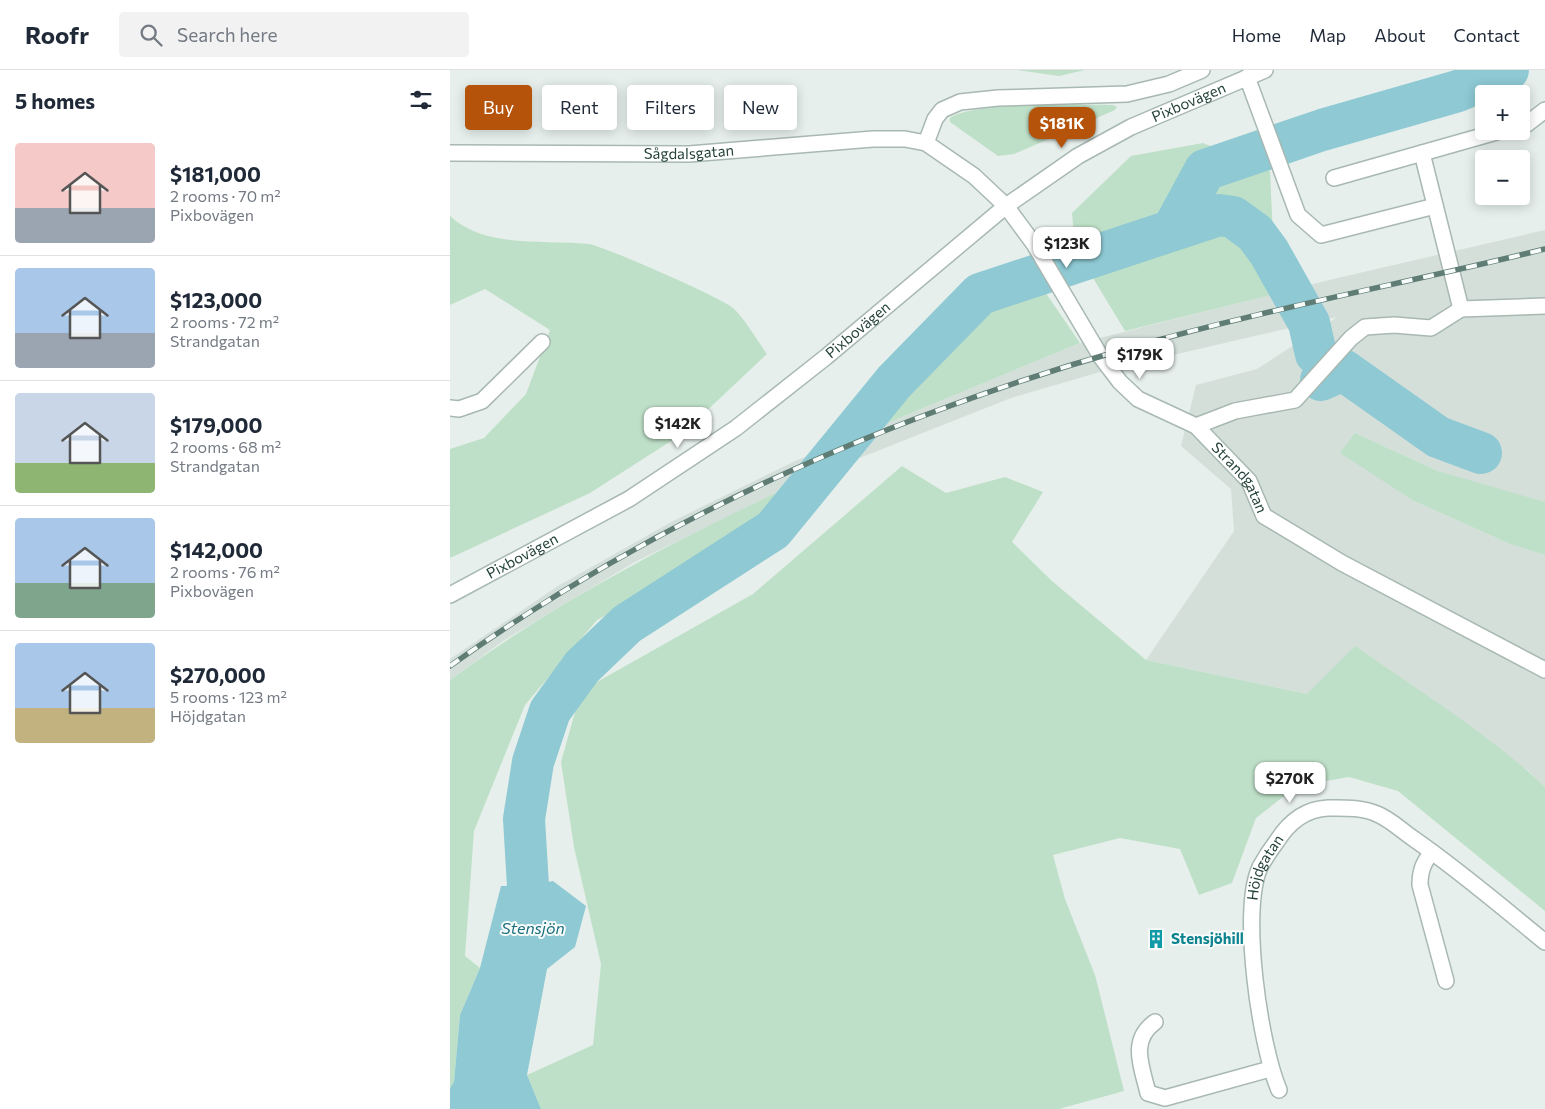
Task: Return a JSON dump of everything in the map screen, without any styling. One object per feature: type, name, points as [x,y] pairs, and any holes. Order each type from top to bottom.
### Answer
[{"type":"street","points":[[926,143],[935,119],[942,110],[960,102],[998,98],[1127,94],[1168,84],[1202,70]]},
{"type":"street","name":"Pixbovägen","points":[[450,595],[629,499],[728,433],[826,357],[1006,206],[1093,147],[1132,127],[1265,70]]},
{"type":"street","points":[[1247,77],[1298,215],[1322,235],[1435,206]]},
{"type":"street","points":[[1530,122],[1545,110]]},
{"type":"street","points":[[1334,178],[1475,138]]},
{"type":"street","name":"Sågdalsgatan","points":[[450,154],[689,154],[873,139],[905,139],[926,143],[974,176],[1006,206]]},
{"type":"street","points":[[1422,153],[1461,308]]},
{"type":"street","name":"Strandgatan","points":[[1006,206],[1034,244],[1101,356],[1120,382],[1138,399],[1196,426],[1249,481],[1264,516],[1342,563],[1545,670]]},
{"type":"street","points":[[1196,426],[1235,411],[1295,400],[1351,338],[1365,327],[1394,325],[1430,328],[1461,308],[1545,306]]},
{"type":"street","points":[[450,408],[459,409],[482,401],[505,376],[542,342]]},
{"type":"street","name":"Höjdgatan","points":[[1279,1090],[1270,1069],[1256,982],[1252,928],[1255,888],[1260,867],[1285,829],[1300,816],[1318,809],[1346,807],[1377,814],[1432,852],[1545,942]]},
{"type":"street","points":[[1432,852],[1423,862],[1420,872],[1420,885],[1446,981]]},
{"type":"street","points":[[1154,1022],[1144,1030],[1138,1049],[1148,1093],[1165,1098],[1270,1069]]},
{"type":"shaded area","points":[[1545,230],[1545,506],[1438,471],[1355,433],[1414,501],[1510,544],[1545,555],[1545,787],[1526,769],[1307,694],[1146,660],[1234,531],[1231,489],[1181,446],[1196,385],[1257,369],[1337,317],[1100,372],[1011,398],[799,482],[633,563],[503,641],[450,680],[450,659],[558,586],[673,521],[793,462],[1080,343],[1329,280]]},
{"type":"green space","points":[[1017,70],[1085,70],[1059,76]]},
{"type":"green space","points":[[1113,105],[1117,107],[1115,110],[1014,154],[998,156],[950,122],[950,118],[963,113],[1004,106]]},
{"type":"green space","points":[[1203,143],[1270,171],[1273,236],[1299,288],[1125,331],[1075,248],[1072,213],[1131,156]]},
{"type":"green space","points":[[450,216],[480,234],[534,242],[588,244],[662,273],[709,294],[733,308],[747,324],[767,354],[682,434],[590,493],[450,558],[450,449],[484,438],[526,394],[550,330],[485,289],[450,305]]},
{"type":"green space","points":[[1041,286],[1080,343],[868,431],[907,382],[987,311]]},
{"type":"green space","points":[[1355,433],[1438,471],[1545,502],[1545,555],[1510,544],[1414,501],[1340,453]]},
{"type":"green space","points":[[902,466],[946,493],[1005,477],[1043,492],[1012,542],[1052,581],[1146,660],[1307,694],[1355,646],[1428,696],[1477,731],[1545,787],[1545,911],[1398,791],[1349,777],[1297,786],[1256,818],[1232,883],[1199,895],[1180,849],[1120,838],[1053,855],[1065,899],[1095,975],[1124,1091],[1059,1109],[541,1109],[527,1075],[593,1045],[601,964],[574,847],[561,762],[581,691],[753,594]]},
{"type":"green space","points":[[799,482],[763,529],[700,567],[597,620],[525,705],[474,831],[465,956],[480,968],[460,1015],[454,1083],[450,1088],[450,680],[533,623],[620,572]]},
{"type":"water","name":"Stensjön","points":[[553,881],[586,906],[575,947],[547,969],[527,1075],[541,1109],[450,1109],[450,1088],[454,1082],[460,1015],[480,968],[501,886],[528,886]]},
{"type":"waterway","points":[[1173,229],[1205,170],[1322,130],[1458,91],[1508,70]]},
{"type":"waterway","points":[[517,944],[528,886],[524,819],[533,762],[550,711],[582,667],[627,624],[773,530],[894,382],[980,294],[1219,215],[1233,217],[1255,233],[1269,252],[1309,323],[1316,354]]},
{"type":"waterway","points":[[1321,380],[1343,370],[1438,437],[1481,453]]},
{"type":"railway","points":[[450,666],[528,613],[609,564],[691,519],[776,478],[862,440],[950,406],[1039,375],[1181,334],[1545,249]]},
{"type":"place","name":"Stensjöhill","points":[[1156,939]]}]
